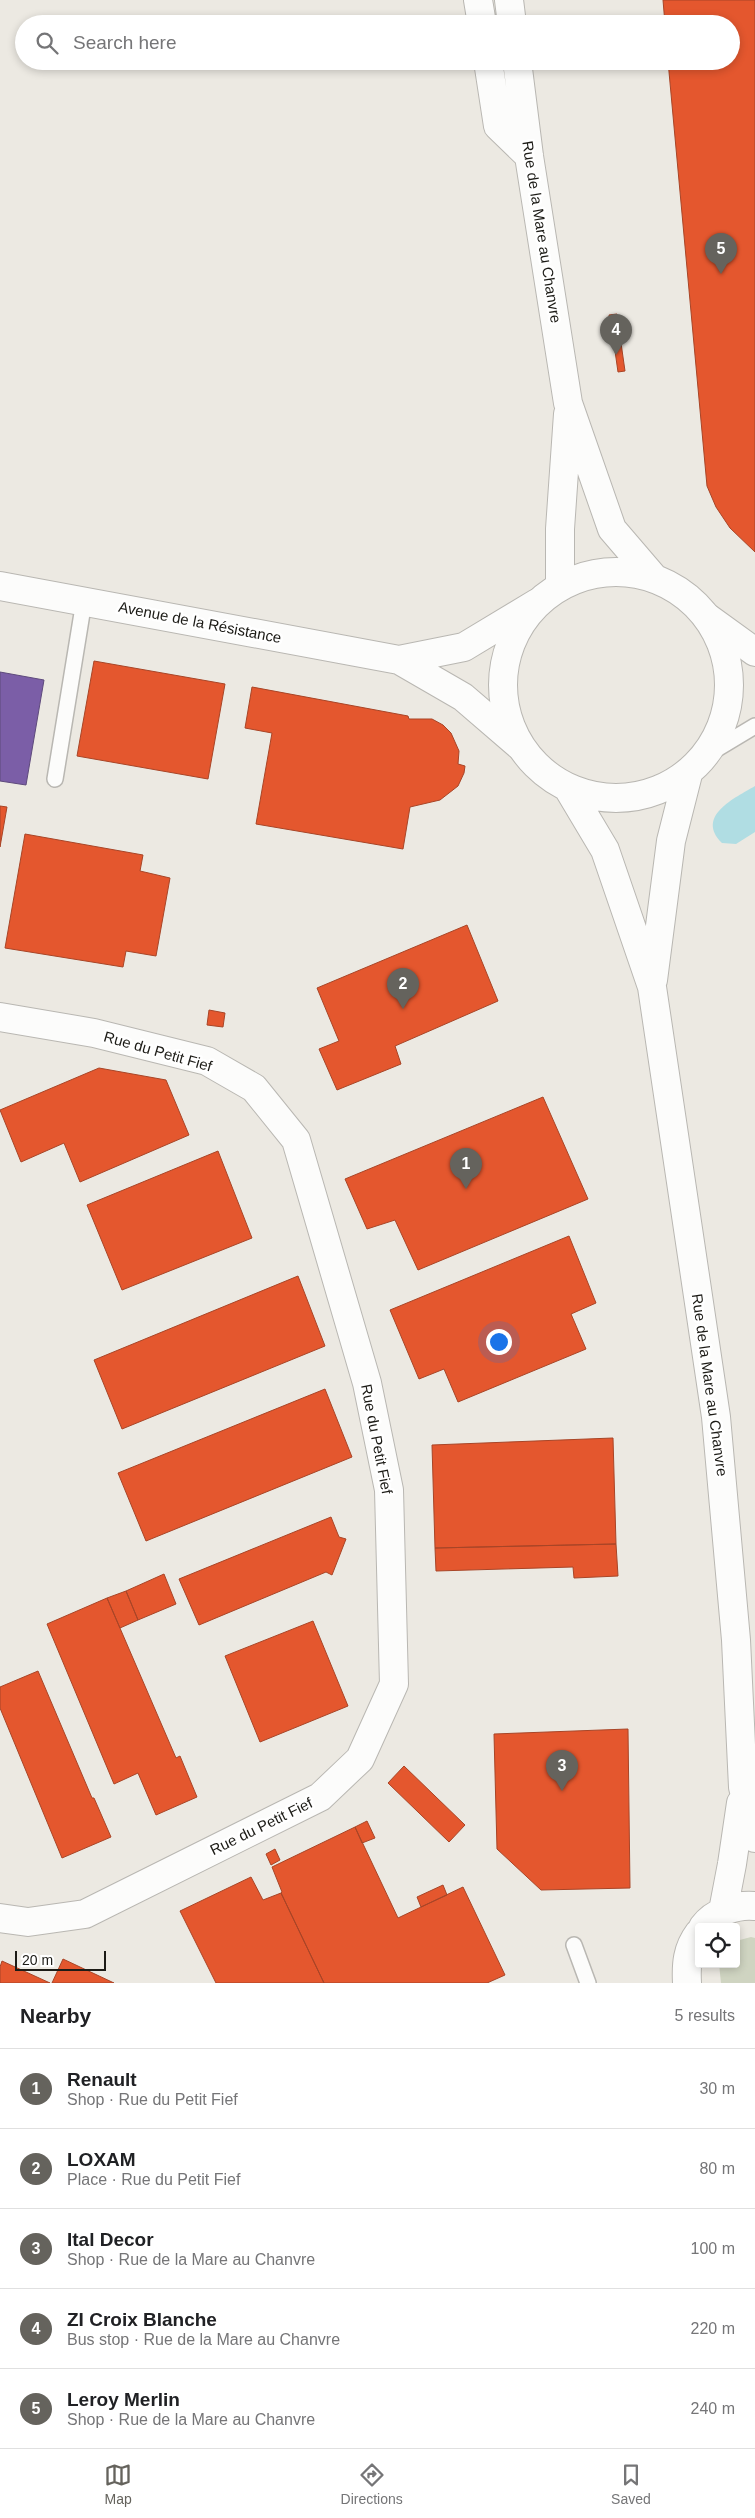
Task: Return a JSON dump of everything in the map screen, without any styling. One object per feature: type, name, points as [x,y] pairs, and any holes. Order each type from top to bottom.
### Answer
[{"type":"street","points":[[478,0],[480,15]]},
{"type":"street","points":[[509,0],[511,15]]},
{"type":"street","points":[[489,70],[498,126],[529,156]]},
{"type":"street","name":"Rue de la Mare au Chanvre","points":[[517,70],[568,403],[612,529],[654,578]]},
{"type":"street","name":"Rue de la Mare au Chanvre","points":[[560,586],[560,529],[568,403]]},
{"type":"street","points":[[399,660],[464,647],[537,603],[560,586],[604,572],[654,578],[684,594],[708,618],[755,652]]},
{"type":"street","name":"Avenue de la Résistance","points":[[0,586],[399,660]]},
{"type":"street","points":[[520,746],[506,713],[502,676],[513,636],[537,603]]},
{"type":"street","name":"Rue de la Mare au Chanvre","points":[[652,987],[671,841],[697,765],[729,703],[727,658],[708,618]]},
{"type":"street","points":[[399,660],[463,697],[520,746],[546,775],[568,788],[615,799],[654,792],[697,765]]},
{"type":"street","name":"Rue de la Mare au Chanvre","points":[[568,788],[605,850],[652,987],[717,1427],[736,1640],[743,1787],[755,1838]]},
{"type":"street","name":"Rue du Petit Fief","points":[[0,1017],[94,1033],[207,1062],[254,1088],[296,1140],[368,1383],[389,1490],[394,1684],[360,1759],[320,1797],[85,1914],[28,1922],[0,1918]]},
{"type":"street","name":"Rue de la Mare au Chanvre","points":[[713,1919],[732,1864],[743,1787]]},
{"type":"street","points":[[713,1919],[746,1905],[755,1906]]},
{"type":"street","points":[[688,1983],[686,1962],[695,1938]]},
{"type":"lane","points":[[55,779],[84,601]]},
{"type":"lane","points":[[697,765],[755,726]]},
{"type":"lane","points":[[574,1945],[588,1983]]},
{"type":"green space","points":[[751,1937],[755,1938],[755,1983],[721,1983],[719,1968],[740,1968],[740,1940]]},
{"type":"water","points":[[755,786],[755,832],[736,844],[722,843],[715,833],[713,824],[715,816],[729,802]]},
{"type":"building: Shops","points":[[663,0],[755,0],[755,552],[730,528],[716,507],[707,486],[669,70],[740,70],[740,15],[664,15]]},
{"type":"building: Shops","points":[[617,314],[619,331],[612,332],[609,315]]},
{"type":"building: Shops","points":[[620,336],[625,371],[618,372],[613,337]]},
{"type":"building: Shops","points":[[94,661],[225,684],[208,779],[77,756]]},
{"type":"building: Shops","points":[[252,687],[408,716],[409,719],[432,719],[443,725],[451,733],[459,751],[458,764],[465,766],[464,773],[458,786],[440,800],[410,807],[403,849],[256,824],[272,733],[245,728]]},
{"type":"building: Shops","points":[[0,806],[7,807],[0,847]]},
{"type":"building: Shops","points":[[25,834],[143,855],[140,871],[170,878],[156,956],[126,951],[123,967],[5,948]]},
{"type":"building: Shops","points":[[467,925],[498,1001],[395,1046],[401,1064],[337,1090],[319,1049],[339,1041],[317,988]]},
{"type":"building: Shops","points":[[209,1010],[225,1013],[223,1027],[207,1025]]},
{"type":"building: Shops","points":[[99,1068],[166,1080],[189,1135],[80,1182],[64,1143],[21,1162],[0,1110]]},
{"type":"building: Shops","points":[[543,1097],[588,1199],[418,1270],[395,1220],[367,1229],[345,1179]]},
{"type":"building: Shops","points":[[218,1151],[252,1238],[122,1290],[87,1205]]},
{"type":"building: Shops","points":[[569,1236],[596,1303],[571,1314],[586,1349],[458,1402],[444,1369],[419,1379],[390,1310]]},
{"type":"building: Shops","points":[[298,1276],[325,1346],[122,1429],[94,1360]]},
{"type":"building: Shops","points":[[325,1389],[352,1457],[146,1541],[118,1473]]},
{"type":"building: Shops","points":[[613,1438],[616,1544],[435,1548],[432,1445]]},
{"type":"building: Shops","points":[[331,1517],[339,1537],[346,1539],[332,1575],[326,1572],[199,1625],[179,1579]]},
{"type":"building: Shops","points":[[616,1544],[618,1576],[574,1578],[573,1567],[436,1571],[435,1548]]},
{"type":"building: Shops","points":[[164,1574],[176,1604],[138,1620],[126,1591]]},
{"type":"building: Shops","points":[[126,1591],[138,1620],[120,1628],[107,1598]]},
{"type":"building: Shops","points":[[107,1598],[176,1758],[180,1756],[197,1797],[156,1815],[138,1773],[114,1784],[47,1624]]},
{"type":"building: Shops","points":[[313,1621],[348,1706],[260,1742],[225,1656]]},
{"type":"building: Shops","points":[[38,1671],[92,1798],[94,1798],[111,1837],[62,1858],[0,1708],[0,1687]]},
{"type":"building: Shops","points":[[628,1729],[630,1888],[541,1890],[497,1849],[494,1734]]},
{"type":"building: Shops","points":[[404,1766],[465,1825],[449,1842],[388,1783]]},
{"type":"building: Shops","points":[[367,1821],[375,1838],[362,1843],[355,1827]]},
{"type":"building: Shops","points":[[355,1827],[398,1918],[463,1887],[505,1975],[487,1983],[324,1983],[281,1893],[272,1867]]},
{"type":"building: Shops","points":[[275,1849],[280,1860],[271,1865],[266,1854]]},
{"type":"building: Shops","points":[[251,1877],[263,1900],[281,1893],[324,1983],[216,1983],[180,1911]]},
{"type":"building: Shops","points":[[443,1885],[447,1895],[421,1907],[417,1897]]},
{"type":"building: Shops","points":[[63,1959],[114,1983],[52,1983]]},
{"type":"building: Shops","points":[[2,1961],[50,1983],[0,1983]]},
{"type":"building: Offices","points":[[0,672],[44,680],[26,785],[0,781]]},
{"type":"place","name":"Leroy Merlin","points":[[721,274]]},
{"type":"place","name":"ZI Croix Blanche","points":[[616,355]]},
{"type":"place","name":"LOXAM","points":[[403,1009]]},
{"type":"place","name":"Renault","points":[[466,1189]]},
{"type":"place","name":"Ital Decor","points":[[562,1791]]}]
